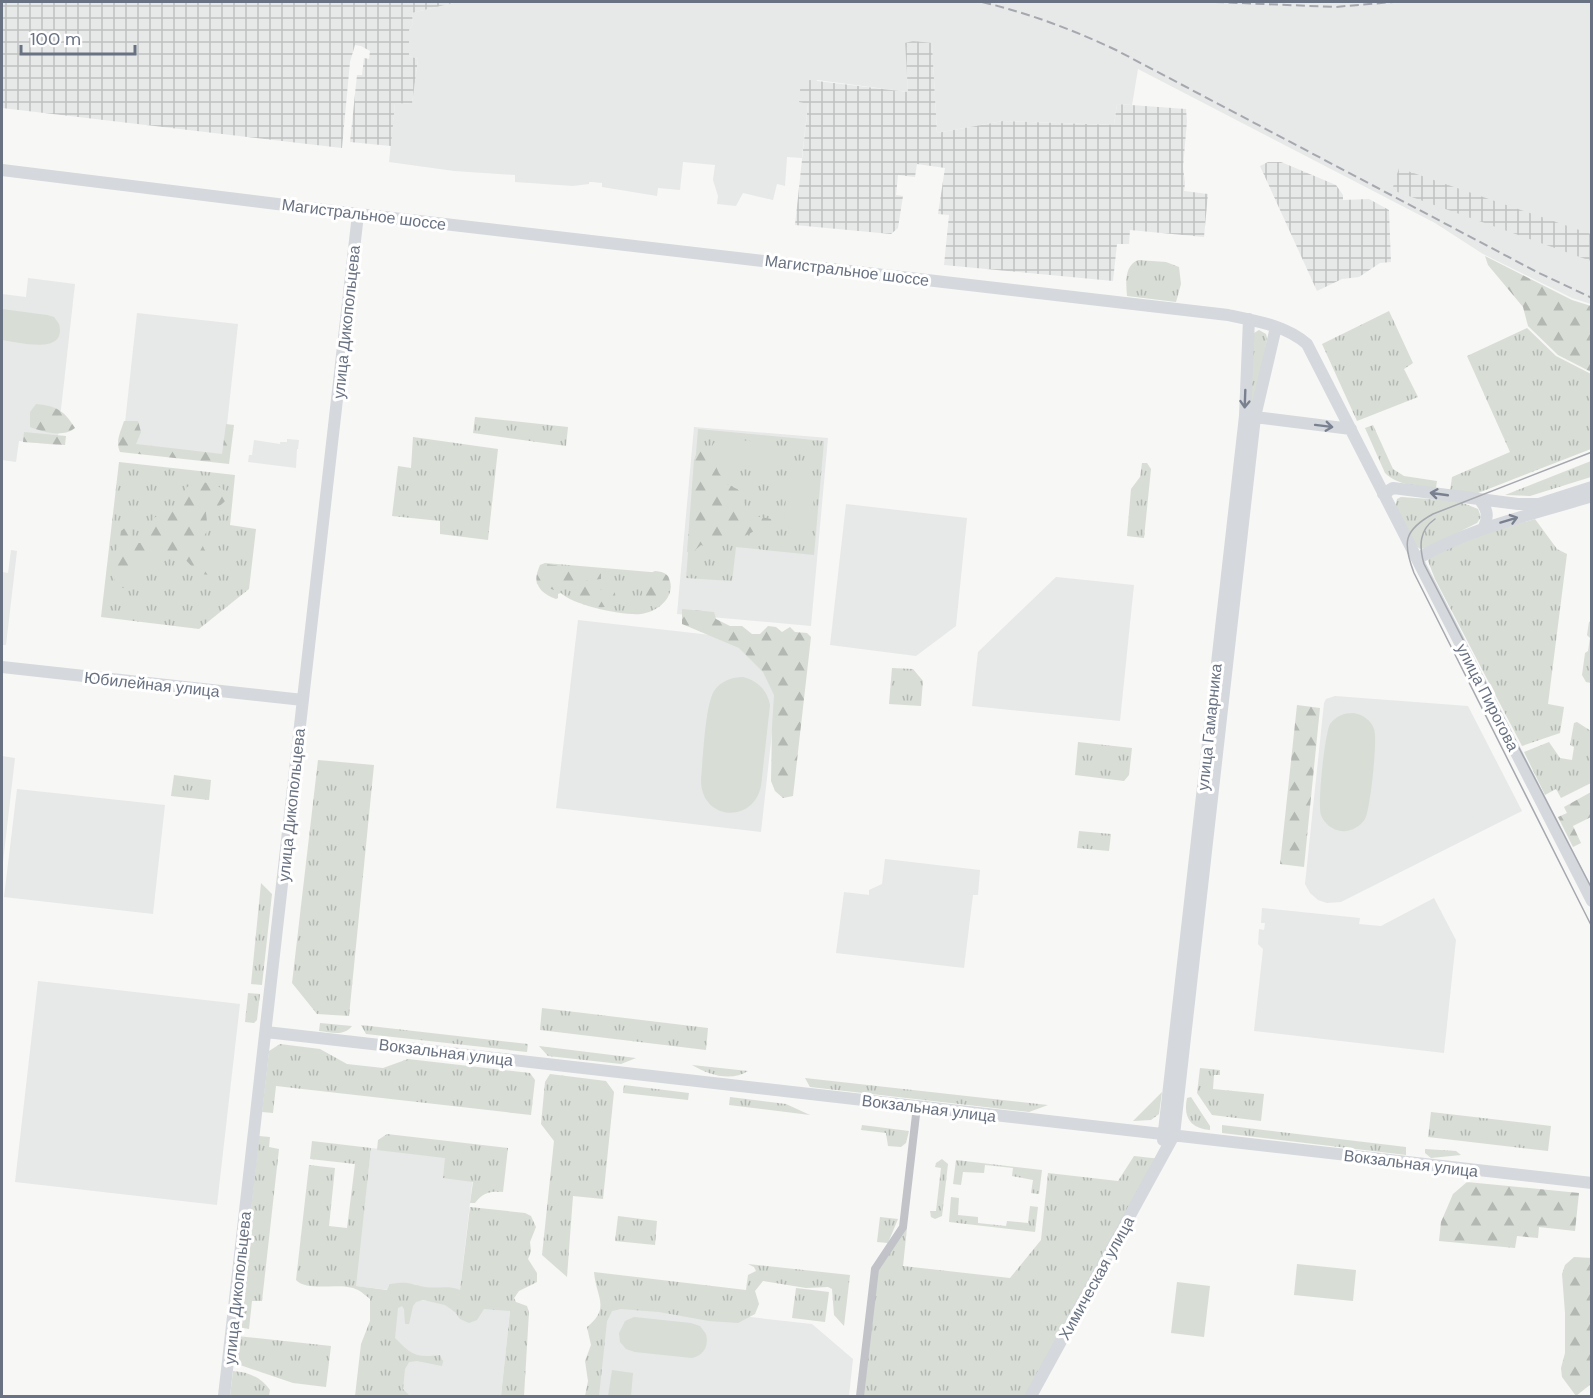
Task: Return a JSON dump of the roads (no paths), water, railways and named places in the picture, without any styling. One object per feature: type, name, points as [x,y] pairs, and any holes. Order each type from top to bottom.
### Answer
[{"type":"main road","name":"Магистральное шоссе","points":[[2,170],[1249,319],[1294,333],[1307,344],[1383,494]]},
{"type":"main road","name":"улица Дикопольцева","points":[[224,1396],[358,213]]},
{"type":"main road","name":"улица Гамарника","points":[[1168,1135],[1245,416],[1249,319]]},
{"type":"main road","name":"улица Гамарника","points":[[1168,1135],[1255,417],[1276,327]]},
{"type":"main road","points":[[1247,363],[1254,357],[1260,357],[1267,366]]},
{"type":"main road","points":[[1255,417],[1351,429]]},
{"type":"main road","points":[[1383,494],[1393,488],[1480,500],[1539,504],[1592,487]]},
{"type":"main road","name":"улица Пирогова","points":[[1383,494],[1592,901]]},
{"type":"main road","points":[[1417,559],[1452,539],[1484,527],[1592,496]]},
{"type":"main road","points":[[1480,500],[1486,508],[1488,519],[1484,527]]},
{"type":"main road","name":"Юбилейная улица","points":[[2,667],[303,700]]},
{"type":"main road","name":"Вокзальная улица","points":[[266,1032],[1592,1183]]},
{"type":"main road","name":"Химическая улица","points":[[1031,1396],[1161,1159],[1168,1135]]},
{"type":"street","points":[[860,1396],[875,1269],[903,1227],[917,1106]]},
{"type":"tram line","points":[[1592,452],[1433,514],[1416,526],[1408,538],[1407,545],[1414,573],[1592,927]]},
{"type":"tram line","points":[[1435,519],[1423,533],[1421,551],[1424,564],[1592,889]]},
{"type":"railway","points":[[982,2],[1050,23],[1116,50],[1537,272],[1592,298]]},
{"type":"railway","points":[[1215,2],[1335,7],[1393,2]]}]
